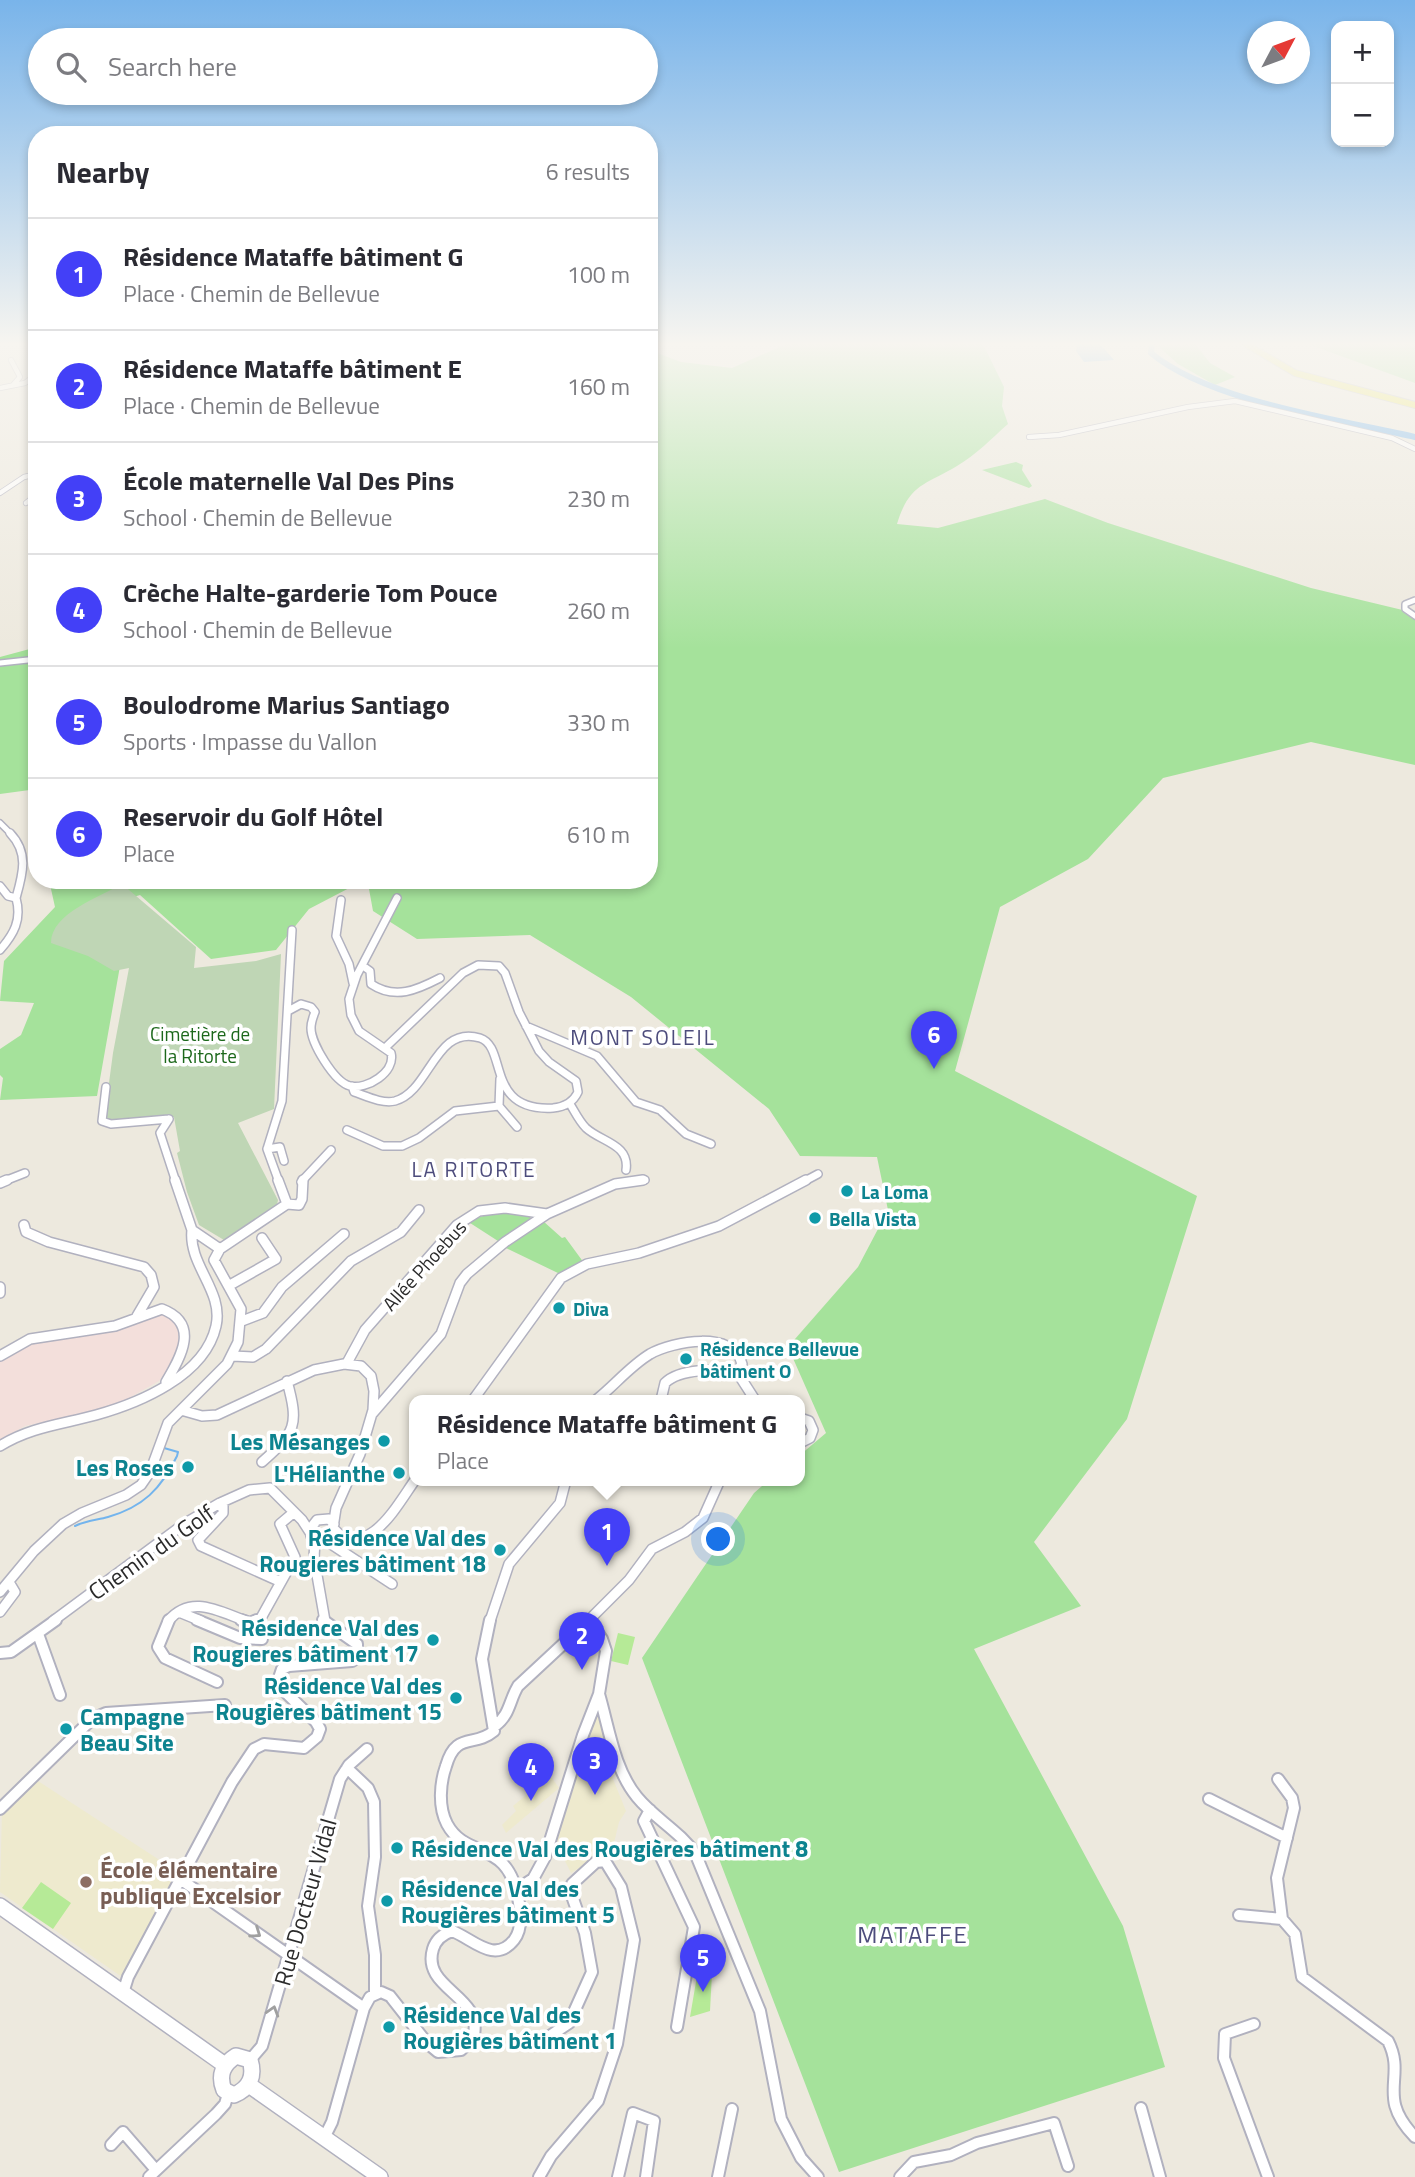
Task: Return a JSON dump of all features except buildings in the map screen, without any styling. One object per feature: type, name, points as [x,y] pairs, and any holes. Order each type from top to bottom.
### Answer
[{"type":"main road","points":[[0,1906],[225,2065]]},
{"type":"main road","points":[[236,2056],[250,2060],[253,2071],[249,2085],[239,2093],[228,2094],[221,2080],[225,2065],[236,2056]]},
{"type":"main road","points":[[249,2085],[380,2177]]},
{"type":"street","points":[[0,493],[28,476]]},
{"type":"street","points":[[1415,600],[1405,604],[1405,609],[1415,616]]},
{"type":"street","points":[[0,663],[28,660]]},
{"type":"street","points":[[0,823],[21,845],[23,873],[16,898],[20,915],[18,925],[0,950]]},
{"type":"street","points":[[0,886],[8,896],[16,898]]},
{"type":"street","points":[[287,1012],[293,1006],[301,1004],[311,1007],[315,1012],[311,1027],[323,1059],[343,1084],[352,1086],[375,1080],[384,1074],[391,1060],[387,1046],[362,1034],[355,1025],[350,1009],[350,993],[387,919],[389,905],[397,898]]},
{"type":"street","points":[[341,900],[336,936],[351,968],[354,985]]},
{"type":"street","points":[[287,1204],[267,1149],[282,1101],[292,930]]},
{"type":"street","points":[[387,1046],[448,984],[463,973],[487,964],[499,966],[508,975],[512,997],[546,1061],[577,1082],[578,1096],[570,1104],[544,1108],[527,1105],[517,1100],[500,1079]]},
{"type":"street","points":[[363,966],[370,971],[371,984],[388,993],[411,992],[440,978]]},
{"type":"street","points":[[526,1026],[597,1056],[636,1102],[660,1110],[686,1134],[711,1144]]},
{"type":"street","points":[[352,1086],[354,1092],[385,1101],[397,1101],[411,1092],[443,1046],[463,1037],[475,1037],[492,1046],[497,1055],[499,1106],[517,1127]]},
{"type":"street","points":[[0,1446],[28,1430],[115,1409],[166,1383],[199,1359],[209,1346],[216,1328],[216,1300],[191,1248],[192,1230],[160,1133],[169,1119],[111,1124],[102,1121],[106,1087]]},
{"type":"street","points":[[570,1104],[591,1132],[626,1155],[626,1170]]},
{"type":"street","points":[[347,1130],[384,1147],[400,1146],[412,1143],[451,1113],[467,1107],[499,1106]]},
{"type":"street","points":[[267,1149],[280,1147],[284,1161]]},
{"type":"street","points":[[0,1592],[37,1546],[54,1530],[76,1516],[140,1487],[151,1472],[165,1429],[181,1410],[209,1386],[233,1356],[239,1340],[242,1321],[240,1303],[215,1265],[215,1255],[287,1204],[299,1205],[302,1199],[301,1182],[331,1150]]},
{"type":"street","points":[[0,1183],[25,1173]]},
{"type":"street","points":[[477,1395],[561,1278],[570,1272],[587,1264],[662,1245],[719,1226],[818,1174]]},
{"type":"street","points":[[371,1415],[441,1334],[460,1283],[467,1274],[505,1242],[547,1214],[615,1185],[645,1180]]},
{"type":"street","name":"Allée Phoebus","points":[[347,1363],[365,1330],[467,1217],[479,1211],[505,1208],[547,1214]]},
{"type":"street","points":[[233,1356],[254,1358],[266,1349],[351,1261],[401,1232],[419,1210]]},
{"type":"street","points":[[24,1225],[26,1232],[49,1242],[144,1267],[151,1275],[154,1287],[137,1317]]},
{"type":"street","points":[[192,1230],[220,1249]]},
{"type":"street","points":[[242,1321],[263,1313],[282,1287],[344,1234]]},
{"type":"street","points":[[230,1285],[276,1259],[262,1238]]},
{"type":"street","points":[[0,1287],[0,1293]]},
{"type":"street","points":[[0,1356],[14,1345],[33,1337],[108,1328],[155,1309],[169,1311],[183,1329],[184,1350],[166,1383]]},
{"type":"street","points":[[601,1395],[641,1358],[662,1347],[723,1343],[740,1356],[741,1364],[737,1372]]},
{"type":"street","points":[[123,1994],[128,1978],[180,1879],[232,1782],[254,1749],[264,1744],[304,1748],[317,1737],[320,1729],[316,1722],[277,1684],[282,1670],[289,1666],[352,1661],[357,1657],[357,1644],[323,1620],[314,1558],[319,1539],[334,1526],[338,1504],[366,1441],[371,1415],[370,1373],[360,1366],[347,1363],[314,1370],[287,1381],[222,1414],[197,1416],[181,1410]]},
{"type":"street","points":[[662,1395],[664,1385],[671,1378],[724,1371],[737,1372],[752,1395]]},
{"type":"street","points":[[262,1462],[289,1439],[296,1426],[296,1412],[287,1381]]},
{"type":"street","points":[[372,1391],[380,1396],[388,1395]]},
{"type":"street","points":[[805,1420],[809,1421],[813,1430],[805,1440]]},
{"type":"street","name":"Chemin du Golf","points":[[0,1653],[17,1648],[38,1634],[127,1563],[223,1502],[254,1487],[265,1486],[319,1539]]},
{"type":"street","points":[[319,1539],[342,1544],[369,1536],[383,1525],[411,1486]]},
{"type":"street","points":[[495,1726],[488,1704],[482,1659],[492,1612],[509,1564],[560,1503],[564,1486]]},
{"type":"street","points":[[375,1993],[381,1992],[390,1996],[427,2043],[438,2052],[452,2052],[465,2047],[475,2035],[475,2018],[470,2008],[436,1975],[432,1960],[434,1944],[441,1934],[452,1931],[486,1950],[500,1950],[516,1937],[521,1925],[516,1890],[503,1862],[467,1843],[453,1831],[446,1820],[443,1808],[444,1774],[454,1747],[466,1739],[487,1737],[495,1726],[508,1717],[512,1696],[518,1686],[629,1580],[652,1549],[685,1532],[703,1518],[717,1486]]},
{"type":"street","points":[[223,1502],[223,1513],[198,1540],[201,1546],[281,1582]]},
{"type":"street","points":[[338,1504],[310,1529],[319,1539],[392,1584]]},
{"type":"street","points":[[217,1682],[165,1658],[158,1647],[162,1627],[179,1612],[196,1605],[250,1623],[261,1618],[296,1560],[295,1552],[280,1531],[280,1524],[293,1513]]},
{"type":"street","points":[[302,1520],[328,1519],[345,1539],[358,1541]]},
{"type":"street","points":[[0,1612],[15,1592],[9,1581]]},
{"type":"street","points":[[179,1612],[240,1638],[262,1639]]},
{"type":"street","points":[[516,1890],[533,1879],[545,1857],[599,1693],[606,1651],[602,1639],[588,1621]]},
{"type":"street","points":[[38,1634],[60,1695]]},
{"type":"street","points":[[599,1693],[626,1782],[635,1796],[676,1829],[696,1855],[760,2011],[766,2032],[773,2097],[780,2120],[793,2145],[818,2177]]},
{"type":"street","points":[[0,1809],[92,1718],[106,1713],[225,1706]]},
{"type":"street","name":"Rue Docteur Vidal","points":[[250,2060],[262,2046],[340,1779],[347,1768],[367,1749]]},
{"type":"street","points":[[324,2139],[332,2122],[364,2008],[375,1993],[375,1955],[368,1906],[375,1857],[374,1802],[368,1788],[347,1768]]},
{"type":"street","points":[[1278,1779],[1292,1798],[1294,1808],[1277,1878],[1282,1919],[1295,1934],[1302,1977],[1388,2041],[1395,2051],[1393,2102],[1404,2125],[1415,2137]]},
{"type":"street","points":[[1209,1799],[1287,1838]]},
{"type":"street","points":[[650,1810],[644,1821],[694,1927],[677,2027]]},
{"type":"street","points":[[539,2177],[548,2161],[597,2104],[608,2081],[616,2043],[634,1940],[632,1925],[612,1869],[605,1861],[596,1862],[572,1884],[572,1896],[585,1933],[592,1972],[569,2023],[541,2042]]},
{"type":"street","points":[[180,1879],[364,2008]]},
{"type":"street","points":[[1240,1915],[1282,1919]]},
{"type":"street","points":[[1254,2024],[1225,2034],[1224,2058],[1268,2177]]},
{"type":"street","points":[[111,2145],[123,2132],[153,2174],[216,2114],[228,2094]]},
{"type":"street","points":[[1141,2108],[1160,2177]]},
{"type":"street","points":[[718,2177],[732,2109]]},
{"type":"street","points":[[618,2177],[633,2113],[654,2120],[646,2177]]},
{"type":"street","points":[[900,2177],[914,2162],[951,2155],[977,2143],[1055,2123],[1068,2166]]},
{"type":"shaded area","points":[[164,1312],[177,1324],[180,1352],[159,1381],[115,1406],[25,1426],[0,1440],[0,1361],[23,1343]]},
{"type":"shaded area","points":[[596,1712],[600,1716],[613,1779],[626,1811],[619,1822],[613,1847],[571,1873],[556,1843]]},
{"type":"shaded area","points":[[550,1775],[559,1788],[506,1833],[502,1825],[516,1811],[513,1806]]},
{"type":"shaded area","name":"École élémentaire publique Excelsior","points":[[38,1781],[178,1872],[122,1977],[0,1892],[2,1810],[30,1783]]},
{"type":"green space","points":[[658,446],[984,446],[971,457],[913,493],[897,524],[938,528],[1045,499],[1108,523],[1311,588],[1415,613],[1415,765],[1311,742],[1163,778],[1088,859],[1000,907],[955,1071],[1197,1196],[1127,1419],[1034,1542],[1081,1606],[974,1649],[1123,1926],[1165,2067],[839,2172],[642,1658],[754,1493],[762,1486],[805,1486],[805,1451],[826,1433],[788,1347],[858,1267],[888,1210],[877,1157],[800,1156],[769,1109],[631,997],[530,935],[417,939],[373,911],[369,889],[658,889]]},
{"type":"green space","points":[[1016,462],[1023,465],[1022,470],[1032,486],[1029,488],[982,470]]},
{"type":"green space","points":[[28,649],[28,790],[0,794],[0,657]]},
{"type":"green space","points":[[51,889],[347,889],[309,909],[276,950],[211,959],[140,895],[99,908],[120,966],[97,1096],[0,1100],[3,1078],[0,1075],[0,1049],[21,1035],[34,1003],[0,1001],[4,961],[55,907]]},
{"type":"green space","name":"Cimetière de la Ritorte","points":[[112,889],[128,889],[196,947],[194,968],[256,961],[281,954],[274,1109],[238,1123],[278,1200],[277,1205],[224,1240],[199,1225],[177,1153],[180,1151],[174,1117],[111,1122],[104,1120],[129,968],[114,971],[88,956],[51,943],[53,932],[59,923],[90,900]]},
{"type":"green space","points":[[503,1210],[531,1215],[530,1219],[498,1241],[467,1221]]},
{"type":"green space","points":[[543,1221],[562,1238],[565,1237],[584,1263],[560,1274],[504,1247]]},
{"type":"green space","points":[[618,1633],[635,1637],[628,1665],[611,1661]]},
{"type":"green space","points":[[41,1882],[71,1903],[53,1929],[22,1908]]},
{"type":"green space","points":[[698,1970],[712,1973],[710,2011],[690,2017]]},
{"type":"waterway","points":[[75,1526],[120,1513],[150,1495],[177,1456],[178,1452],[164,1448]]},
{"type":"place","name":"Reservoir du Golf Hôtel","points":[[934,1069]]},
{"type":"place","name":"La Loma","points":[[847,1191]]},
{"type":"place","name":"Bella Vista","points":[[815,1218]]},
{"type":"place","name":"Diva","points":[[559,1308]]},
{"type":"place","name":"Résidence Bellevue bâtiment O","points":[[686,1359]]},
{"type":"place","name":"Les Mésanges","points":[[384,1441]]},
{"type":"place","name":"Les Roses","points":[[188,1467]]},
{"type":"place","name":"L'Hélianthe","points":[[399,1473]]},
{"type":"place","name":"Résidence Val des Rougieres bâtiment 18","points":[[500,1550]]},
{"type":"place","name":"Résidence Mataffe bâtiment G","points":[[607,1566]]},
{"type":"place","name":"Résidence Val des Rougieres bâtiment 17","points":[[433,1640]]},
{"type":"place","name":"Résidence Mataffe bâtiment E","points":[[582,1670]]},
{"type":"place","name":"Résidence Val des Rougières bâtiment 15","points":[[456,1698]]},
{"type":"place","name":"Campagne Beau Site","points":[[66,1729]]},
{"type":"place","name":"École maternelle Val Des Pins","points":[[595,1795]]},
{"type":"place","name":"Crèche Halte-garderie Tom Pouce","points":[[531,1801]]},
{"type":"place","name":"Résidence Val des Rougières bâtiment 8","points":[[397,1848]]},
{"type":"place","name":"École élémentaire publique Excelsior","points":[[86,1882]]},
{"type":"place","name":"Résidence Val des Rougières bâtiment 5","points":[[387,1901]]},
{"type":"place","name":"Boulodrome Marius Santiago","points":[[703,1992]]},
{"type":"place","name":"Résidence Val des Rougières bâtiment 1","points":[[389,2027]]},
{"type":"district","name":"MONT SOLEIL","points":[[643,1037]]},
{"type":"district","name":"LA RITORTE","points":[[474,1169]]},
{"type":"district","name":"MATAFFE","points":[[913,1934]]}]
